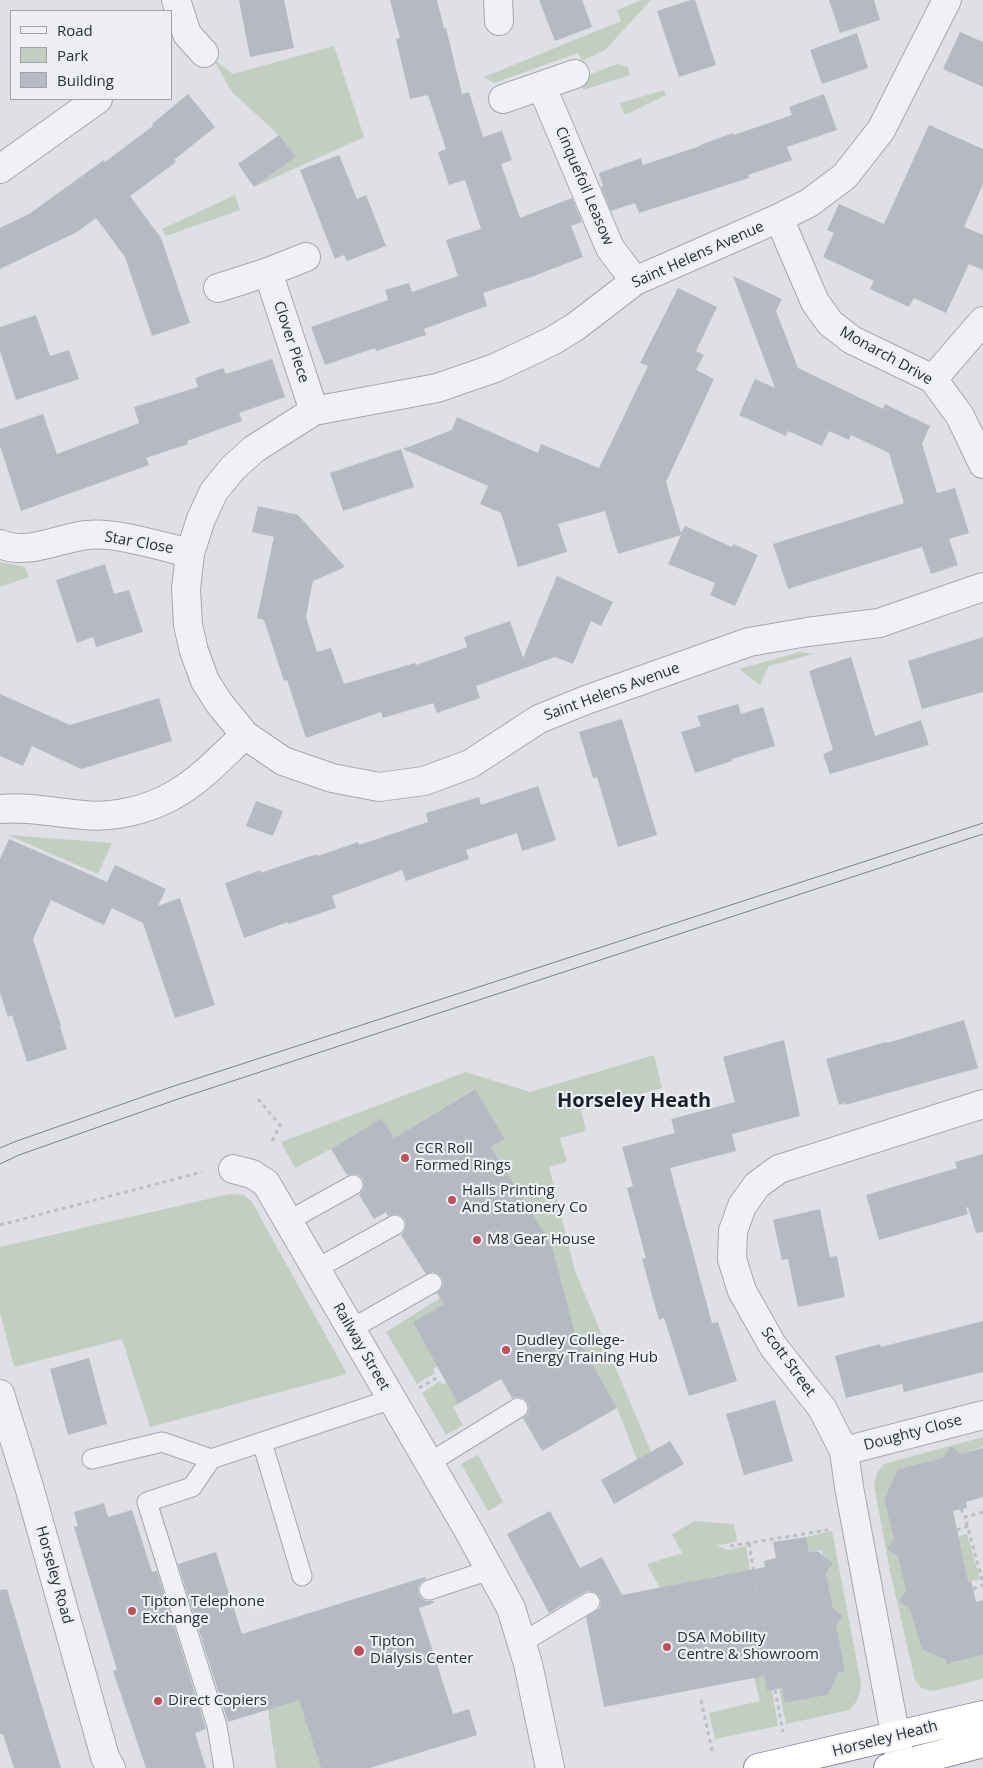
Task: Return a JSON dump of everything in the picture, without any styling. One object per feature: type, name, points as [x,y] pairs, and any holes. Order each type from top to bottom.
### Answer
[{"type":"highway","name":"Horseley Heath","points":[[895,1755],[983,1715]]},
{"type":"highway","name":"Horseley Heath","points":[[758,1768],[895,1755],[944,1753],[983,1742]]},
{"type":"street","points":[[176,0],[187,44]]},
{"type":"street","name":"Saint Helens Avenue","points":[[948,0],[881,130],[845,176],[809,203],[780,218],[635,281],[575,327],[552,341],[495,368],[436,388],[314,411],[254,449],[233,468],[214,491],[201,519],[190,553],[186,590],[188,625],[194,651],[205,681],[219,703],[245,735],[283,760],[332,778],[379,787],[424,781],[470,764],[539,719],[586,700],[749,642],[879,623],[983,587]]},
{"type":"street","points":[[503,99],[575,74]]},
{"type":"street","name":"Cinquefoil Leasow","points":[[542,87],[610,248],[635,281]]},
{"type":"street","points":[[0,169],[97,100]]},
{"type":"street","name":"Monarch Drive","points":[[780,218],[815,302],[830,323],[852,340],[933,379],[960,416],[983,464]]},
{"type":"street","points":[[218,288],[268,272],[306,257]]},
{"type":"street","name":"Clover Piece","points":[[268,272],[314,411]]},
{"type":"street","points":[[933,379],[983,321]]},
{"type":"street","name":"Star Close","points":[[0,544],[9,548],[24,549],[88,535],[117,536],[190,553]]},
{"type":"street","points":[[0,809],[46,809],[84,816],[118,814],[152,805],[173,796],[204,774],[245,735]]},
{"type":"street","name":"Scott Street","points":[[895,1755],[844,1452],[822,1408],[773,1346],[742,1291],[732,1259],[733,1231],[742,1206],[757,1185],[779,1169],[983,1104]]},
{"type":"street","name":"Railway Street","points":[[233,1169],[252,1174],[266,1183],[511,1608],[528,1664],[550,1768]]},
{"type":"street","name":"Horseley Road","points":[[0,1394],[30,1490],[107,1764]]},
{"type":"street","name":"Doughty Close","points":[[844,1452],[983,1415]]},
{"type":"lane","points":[[288,1221],[353,1185]]},
{"type":"lane","points":[[316,1269],[396,1224]]},
{"type":"lane","points":[[351,1330],[432,1283]]},
{"type":"lane","points":[[224,1768],[217,1726],[147,1502],[192,1487],[212,1459],[392,1399]]},
{"type":"lane","points":[[429,1463],[518,1408]]},
{"type":"lane","points":[[92,1458],[162,1442],[212,1459]]},
{"type":"lane","points":[[262,1442],[302,1576]]},
{"type":"lane","points":[[429,1590],[490,1570]]},
{"type":"lane","points":[[521,1643],[590,1602]]},
{"type":"path","points":[[258,1099],[280,1125],[272,1141]]},
{"type":"path","points":[[0,1224],[209,1170],[233,1169]]},
{"type":"path","points":[[961,1509],[968,1526],[983,1584],[972,1588]]},
{"type":"path","points":[[965,1517],[983,1512]]},
{"type":"path","points":[[730,1546],[828,1530],[826,1520]]},
{"type":"path","points":[[957,1530],[968,1526]]},
{"type":"path","points":[[749,1542],[767,1650]]},
{"type":"path","points":[[756,1586],[762,1585]]},
{"type":"path","points":[[762,1622],[770,1621]]},
{"type":"path","points":[[775,1690],[780,1719]]},
{"type":"path","points":[[701,1700],[713,1755]]},
{"type":"green space","points":[[642,0],[651,0],[605,50],[582,61],[578,53],[494,83],[484,77],[621,21],[617,10]]},
{"type":"green space","points":[[334,46],[364,137],[254,187],[296,157],[279,135],[232,92],[213,59],[233,74]]},
{"type":"green space","points":[[617,64],[628,67],[630,75],[583,90],[583,80],[589,75]]},
{"type":"green space","points":[[664,90],[666,95],[625,115],[620,103]]},
{"type":"green space","points":[[235,195],[240,210],[166,236],[162,229]]},
{"type":"green space","points":[[0,562],[25,567],[29,577],[0,587]]},
{"type":"green space","points":[[800,652],[813,654],[769,666],[760,685],[739,669]]},
{"type":"green space","points":[[8,835],[112,843],[98,874]]},
{"type":"green space","points":[[654,1055],[662,1088],[581,1110],[586,1131],[560,1138],[567,1162],[549,1167],[575,1271],[651,1452],[637,1460],[617,1408],[575,1333],[548,1236],[451,1291],[455,1298],[413,1322],[438,1366],[433,1369],[435,1373],[417,1384],[386,1332],[440,1298],[437,1292],[541,1229],[491,1147],[505,1139],[474,1089],[394,1138],[382,1118],[295,1168],[281,1142],[466,1072],[530,1092]]},
{"type":"green space","points":[[230,1194],[244,1195],[252,1202],[347,1374],[150,1427],[122,1339],[14,1367],[0,1312],[0,1247]]},
{"type":"green space","points":[[440,1381],[442,1385],[446,1383],[458,1404],[453,1407],[463,1425],[446,1435],[422,1393]]},
{"type":"green space","points":[[983,1437],[983,1447],[961,1454],[955,1450],[943,1458],[898,1469],[894,1490],[887,1492],[884,1500],[894,1539],[890,1545],[892,1553],[898,1557],[922,1650],[929,1653],[943,1654],[945,1660],[953,1663],[983,1655],[983,1679],[933,1691],[921,1688],[915,1680],[890,1571],[874,1485],[877,1473],[884,1464]]},
{"type":"green space","points":[[478,1455],[503,1502],[488,1511],[461,1464]]},
{"type":"green space","points":[[695,1521],[734,1524],[737,1541],[717,1546],[728,1550],[746,1546],[764,1652],[759,1653],[767,1691],[772,1690],[778,1726],[715,1739],[709,1713],[760,1701],[727,1574],[660,1588],[647,1564],[682,1553],[672,1534]]},
{"type":"green space","points":[[832,1531],[861,1684],[860,1692],[856,1702],[849,1710],[786,1724],[779,1689],[782,1688],[786,1703],[828,1695],[833,1675],[840,1673],[836,1625],[840,1620],[839,1612],[833,1608],[826,1573],[830,1568],[829,1560],[823,1555],[822,1550],[809,1552],[806,1537]]},
{"type":"green space","points":[[967,1534],[980,1579],[965,1583],[953,1538]]},
{"type":"green space","points":[[276,1624],[321,1768],[276,1768],[268,1710]]},
{"type":"building","points":[[239,0],[284,0],[294,48],[250,57]]},
{"type":"building","points":[[390,0],[437,0],[444,28],[446,28],[462,94],[469,92],[483,137],[502,131],[512,160],[501,164],[520,218],[572,198],[582,222],[571,226],[583,257],[483,293],[487,306],[424,329],[426,335],[376,351],[375,348],[325,365],[311,327],[388,300],[385,290],[409,283],[412,292],[458,276],[446,240],[481,229],[465,180],[449,185],[438,152],[446,149],[428,95],[410,99],[396,39],[400,38]]},
{"type":"building","points":[[539,0],[582,0],[592,27],[555,41]]},
{"type":"building","points":[[695,0],[716,65],[679,77],[657,11]]},
{"type":"building","points":[[829,0],[874,0],[880,20],[840,33]]},
{"type":"building","points":[[960,32],[983,42],[983,87],[943,69]]},
{"type":"building","points":[[857,33],[868,68],[822,84],[810,50]]},
{"type":"building","points":[[188,94],[215,127],[174,160],[176,162],[130,196],[161,238],[190,323],[152,336],[125,257],[96,218],[77,232],[0,269],[0,228],[29,214],[104,160],[105,162],[153,126],[152,124]]},
{"type":"building","points":[[824,94],[837,130],[787,147],[792,160],[748,175],[749,178],[639,213],[635,203],[611,211],[601,187],[603,186],[599,173],[641,158],[643,165],[733,133],[734,135],[792,115],[789,107]]},
{"type":"building","points":[[929,125],[983,149],[983,184],[964,227],[983,235],[983,270],[969,264],[946,313],[914,298],[909,307],[870,289],[874,281],[823,257],[834,233],[827,230],[839,204],[884,224]]},
{"type":"building","points":[[279,135],[296,157],[254,187],[238,164]]},
{"type":"building","points":[[339,155],[357,199],[366,195],[386,246],[347,261],[344,255],[335,259],[300,170]]},
{"type":"building","points":[[733,276],[782,299],[776,311],[798,368],[883,409],[885,404],[930,426],[922,444],[937,493],[955,488],[969,533],[949,539],[958,565],[931,574],[922,547],[788,589],[773,544],[904,503],[889,453],[851,435],[849,440],[829,431],[822,446],[788,431],[786,436],[739,415],[755,379],[775,388]]},
{"type":"building","points":[[678,288],[717,307],[696,351],[704,355],[696,370],[714,379],[666,482],[681,533],[685,526],[732,547],[733,544],[758,555],[735,606],[710,595],[715,583],[668,564],[681,535],[618,554],[605,511],[558,524],[567,552],[518,567],[501,513],[480,504],[488,486],[403,449],[452,430],[457,417],[538,453],[541,444],[599,468],[648,366],[640,363]]},
{"type":"building","points":[[36,315],[50,356],[69,350],[79,379],[16,400],[0,351],[0,327]]},
{"type":"building","points":[[272,359],[285,397],[239,413],[242,421],[187,441],[188,444],[146,458],[149,465],[21,511],[0,446],[0,429],[43,414],[57,454],[139,423],[134,407],[198,387],[195,378],[223,368],[226,374]]},
{"type":"building","points":[[401,449],[414,487],[343,511],[330,473]]},
{"type":"building","points":[[258,506],[298,515],[345,567],[313,581],[306,617],[317,652],[331,648],[344,684],[415,663],[416,665],[467,647],[464,637],[510,621],[523,658],[557,576],[613,602],[601,626],[591,621],[573,664],[555,657],[476,686],[480,698],[437,713],[433,703],[383,718],[381,712],[306,738],[287,680],[284,681],[264,620],[257,618],[274,537],[252,532]]},
{"type":"building","points":[[105,564],[114,594],[129,590],[143,632],[96,647],[93,637],[77,643],[56,580]]},
{"type":"building","points":[[983,637],[983,692],[922,709],[908,661]]},
{"type":"building","points":[[851,657],[875,736],[921,720],[929,745],[830,774],[823,754],[833,750],[809,671]]},
{"type":"building","points":[[0,694],[70,725],[159,698],[172,741],[81,769],[32,746],[23,766],[0,756]]},
{"type":"building","points":[[738,704],[741,714],[763,707],[775,746],[695,773],[681,732],[701,726],[697,716]]},
{"type":"building","points":[[622,719],[657,835],[618,847],[597,777],[593,778],[579,732]]},
{"type":"building","points":[[538,786],[556,840],[522,851],[517,833],[466,850],[469,859],[406,881],[402,870],[332,896],[336,908],[288,924],[288,922],[244,938],[225,883],[261,870],[260,873],[358,842],[359,845],[428,822],[426,813],[479,797],[481,805]]},
{"type":"building","points":[[256,801],[283,811],[273,836],[246,826]]},
{"type":"building","points":[[9,839],[107,882],[115,865],[166,889],[158,906],[180,898],[215,1005],[175,1018],[143,923],[112,908],[104,925],[51,900],[33,939],[67,1049],[27,1062],[12,1015],[8,1017],[0,993],[0,859]]},
{"type":"building","points":[[964,1020],[978,1068],[845,1105],[845,1103],[839,1105],[826,1059]]},
{"type":"building","points":[[784,1040],[800,1116],[732,1134],[736,1151],[670,1168],[712,1323],[718,1322],[737,1381],[689,1396],[664,1318],[659,1320],[642,1259],[646,1258],[627,1188],[633,1186],[622,1147],[675,1133],[671,1119],[735,1102],[723,1057]]},
{"type":"building","points":[[475,1089],[505,1139],[491,1147],[551,1244],[575,1333],[617,1408],[542,1451],[523,1418],[528,1413],[528,1403],[523,1398],[512,1398],[501,1379],[458,1404],[413,1322],[444,1304],[437,1293],[442,1288],[442,1278],[433,1272],[426,1274],[401,1235],[406,1226],[405,1220],[401,1216],[395,1214],[388,1216],[386,1212],[374,1219],[359,1195],[364,1186],[363,1179],[354,1174],[347,1175],[331,1149],[382,1118],[394,1138]]},
{"type":"building","points":[[983,1154],[983,1232],[976,1233],[968,1207],[966,1208],[968,1214],[879,1240],[866,1195],[957,1168],[955,1162]]},
{"type":"building","points":[[820,1209],[830,1257],[837,1256],[845,1297],[798,1307],[788,1259],[782,1260],[773,1220]]},
{"type":"building","points":[[983,1321],[983,1372],[904,1392],[902,1384],[846,1398],[835,1356],[880,1344],[881,1347]]},
{"type":"building","points":[[89,1358],[107,1424],[68,1435],[50,1369]]},
{"type":"building","points":[[775,1400],[793,1461],[744,1475],[726,1414]]},
{"type":"building","points":[[670,1441],[684,1464],[614,1504],[601,1480]]},
{"type":"building","points":[[951,1446],[961,1454],[983,1448],[983,1497],[966,1502],[967,1508],[953,1511],[968,1582],[971,1581],[976,1602],[983,1600],[983,1655],[947,1664],[945,1659],[922,1650],[910,1609],[899,1601],[906,1591],[898,1557],[887,1549],[894,1539],[884,1500],[898,1469],[943,1458]]},
{"type":"building","points":[[104,1503],[108,1517],[132,1510],[152,1572],[157,1571],[206,1729],[195,1733],[206,1768],[146,1768],[113,1671],[117,1670],[74,1527],[78,1526],[74,1512]]},
{"type":"building","points":[[550,1511],[580,1568],[602,1557],[622,1595],[765,1567],[764,1561],[776,1558],[773,1542],[806,1537],[809,1552],[817,1551],[833,1563],[826,1573],[833,1608],[843,1616],[836,1625],[845,1671],[838,1673],[828,1695],[785,1703],[782,1688],[767,1691],[764,1676],[604,1707],[586,1617],[600,1608],[600,1597],[595,1592],[585,1592],[549,1613],[507,1534]]},
{"type":"building","name":"Tipton Dialysis Center","points":[[216,1552],[242,1634],[425,1577],[426,1579],[418,1587],[418,1593],[422,1599],[433,1601],[434,1603],[419,1608],[453,1714],[469,1709],[477,1735],[370,1768],[321,1768],[299,1700],[228,1722],[178,1564]]},
{"type":"building","points":[[7,1589],[61,1768],[14,1768],[3,1734],[0,1734],[0,1590]]},
{"type":"tram line","points":[[0,1148],[171,1087],[983,823]]},
{"type":"tram line","points":[[0,1164],[19,1155],[178,1099],[983,834]]},
{"type":"place","name":"CCR Roll Formed Rings","points":[[405,1158]]},
{"type":"place","name":"Halls Printing And Stationery Co","points":[[452,1200]]},
{"type":"place","name":"M8 Gear House","points":[[477,1240]]},
{"type":"place","name":"Dudley College- Energy Training Hub","points":[[506,1350]]},
{"type":"place","name":"Tipton Telephone Exchange","points":[[132,1611]]},
{"type":"place","name":"DSA Mobility Centre & Showroom","points":[[667,1647]]},
{"type":"place","name":"Tipton Dialysis Center","points":[[359,1651]]},
{"type":"place","name":"Direct Copiers","points":[[158,1701]]},
{"type":"district","name":"Horseley Heath","points":[[634,1101]]}]
